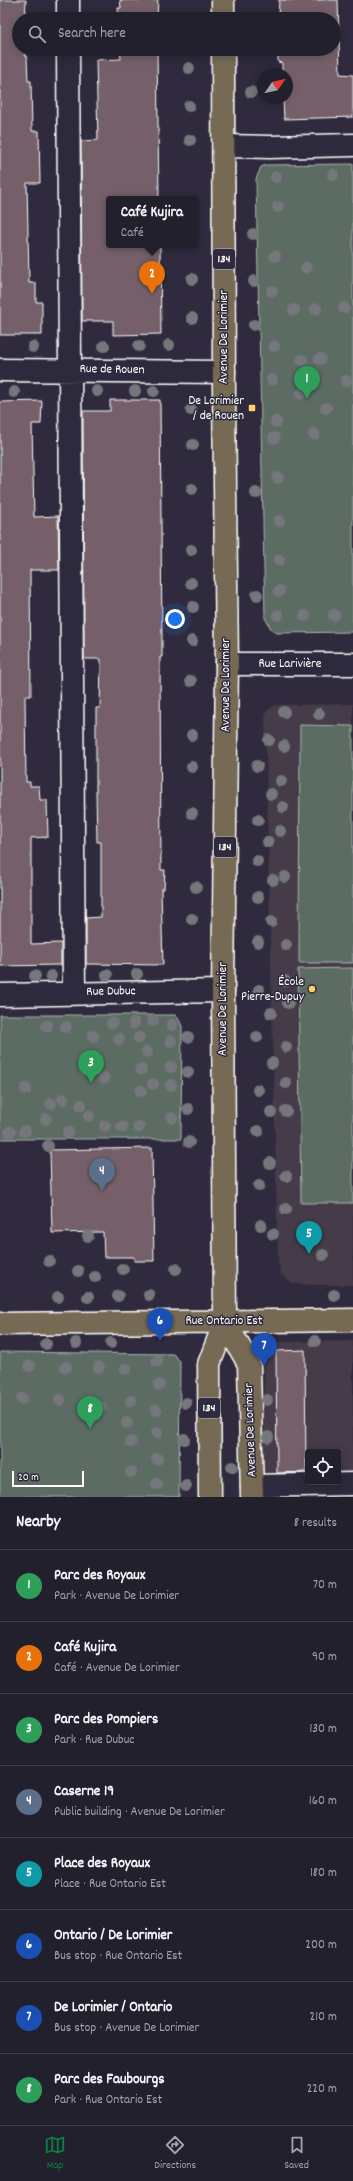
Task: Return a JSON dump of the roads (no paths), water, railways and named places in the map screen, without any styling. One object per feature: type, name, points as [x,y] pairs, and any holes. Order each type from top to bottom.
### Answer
[{"type":"main road","points":[[223,0],[223,12]]},
{"type":"main road","name":"Avenue De Lorimier","points":[[210,1497],[209,1364],[225,1322],[223,991],[227,664],[223,56]]},
{"type":"main road","name":"Rue Ontario Est","points":[[0,1324],[353,1320]]},
{"type":"main road","name":"Avenue De Lorimier","points":[[225,1322],[249,1364],[252,1491]]},
{"type":"street","points":[[68,0],[68,12]]},
{"type":"street","points":[[68,56],[74,993]]},
{"type":"street","points":[[224,146],[269,147],[353,145]]},
{"type":"street","name":"Rue de Rouen","points":[[0,370],[69,369],[224,372]]},
{"type":"street","name":"Rue Larivière","points":[[227,664],[353,664]]},
{"type":"street","name":"Rue Dubuc","points":[[0,995],[223,991]]},
{"type":"street","points":[[252,1491],[353,1484]]},
{"type":"place","name":"Café Kujira","points":[[152,294]]},
{"type":"place","name":"Parc des Royaux","points":[[307,399]]},
{"type":"place","name":"De Lorimier / de Rouen","points":[[252,408]]},
{"type":"place","name":"École Pierre-Dupuy","points":[[312,989]]},
{"type":"place","name":"Parc des Pompiers","points":[[91,1083]]},
{"type":"place","name":"Caserne 19","points":[[102,1191]]},
{"type":"place","name":"Place des Royaux","points":[[309,1254]]},
{"type":"place","name":"Ontario / De Lorimier","points":[[160,1341]]},
{"type":"place","name":"De Lorimier / Ontario","points":[[264,1366]]},
{"type":"place","name":"Parc des Faubourgs","points":[[90,1429]]}]
